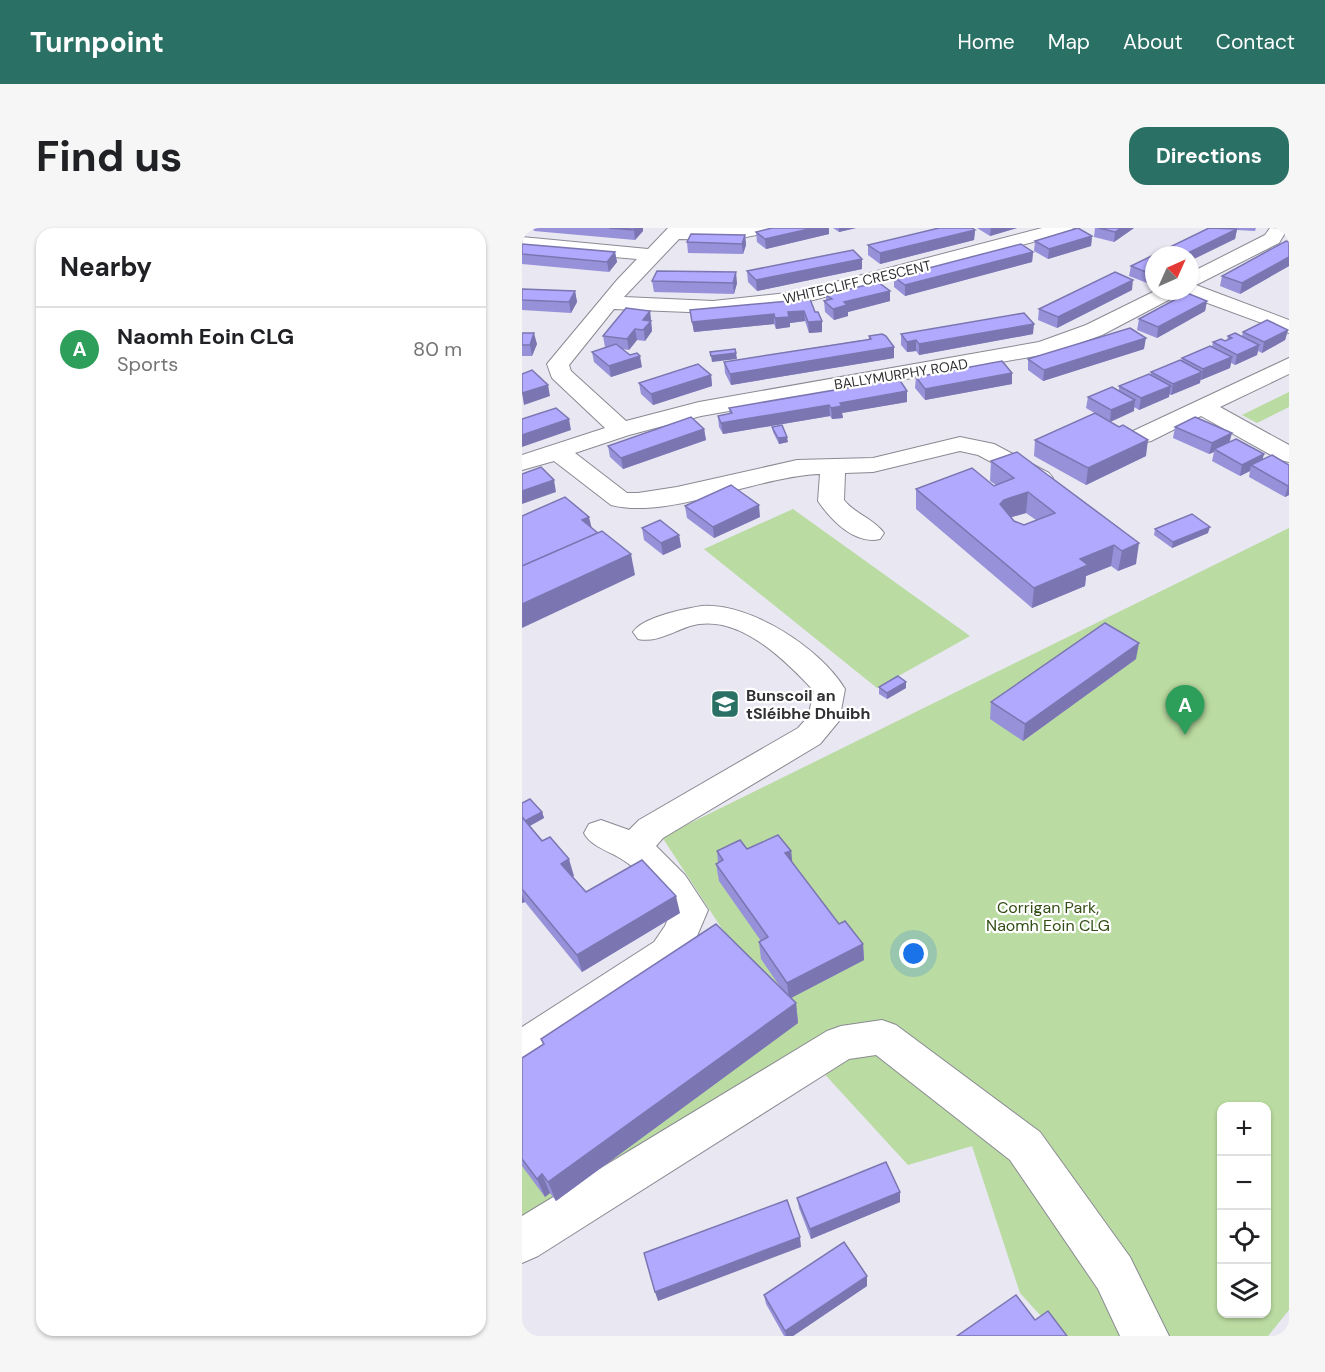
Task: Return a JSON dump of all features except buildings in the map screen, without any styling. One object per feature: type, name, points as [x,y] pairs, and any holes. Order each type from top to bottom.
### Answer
[{"type":"street","points":[[621,430],[560,373],[558,363],[624,284],[677,230],[731,234],[765,228]]},
{"type":"street","name":"WHITECLIFF CRESCENT","points":[[610,303],[713,307],[798,298],[1064,228]]},
{"type":"street","points":[[1199,276],[1272,239],[1279,228]]},
{"type":"street","points":[[522,243],[652,255]]},
{"type":"street","points":[[1199,293],[1289,327]]},
{"type":"street","name":"BALLYMURPHY ROAD","points":[[522,463],[621,430],[699,409],[1044,348],[1094,330],[1153,300]]},
{"type":"street","points":[[1142,436],[1289,365]]},
{"type":"street","points":[[1202,407],[1284,447]]},
{"type":"street","points":[[557,451],[620,500],[638,501],[677,495],[797,467],[873,465],[960,444],[985,449],[1058,490]]},
{"type":"street","points":[[833,466],[831,501],[842,515],[872,534]]},
{"type":"street","points":[[634,848],[651,829],[809,736],[823,721],[830,689],[806,663],[754,627],[720,615],[678,620],[648,632]]},
{"type":"street","points":[[522,1048],[667,953],[681,933],[690,910],[673,886],[634,848],[622,840],[601,833]]},
{"type":"street","points":[[522,1241],[841,1043],[882,1037],[1025,1146],[1114,1273],[1145,1336]]},
{"type":"green space","points":[[1289,392],[1289,407],[1257,423],[1242,415]]},
{"type":"green space","points":[[793,509],[970,636],[877,688],[704,549]]},
{"type":"green space","name":"Corrigan Park, Naomh Eoin CLG","points":[[1289,528],[1289,1310],[1268,1336],[1059,1336],[1020,1293],[972,1146],[908,1165],[819,1068],[522,1219],[522,1066],[728,938],[662,837]]},
{"type":"place","name":"Bunscoil an tSléibhe Dhuibh","points":[[725,704]]},
{"type":"place","name":"Naomh Eoin CLG","points":[[1185,735]]}]
